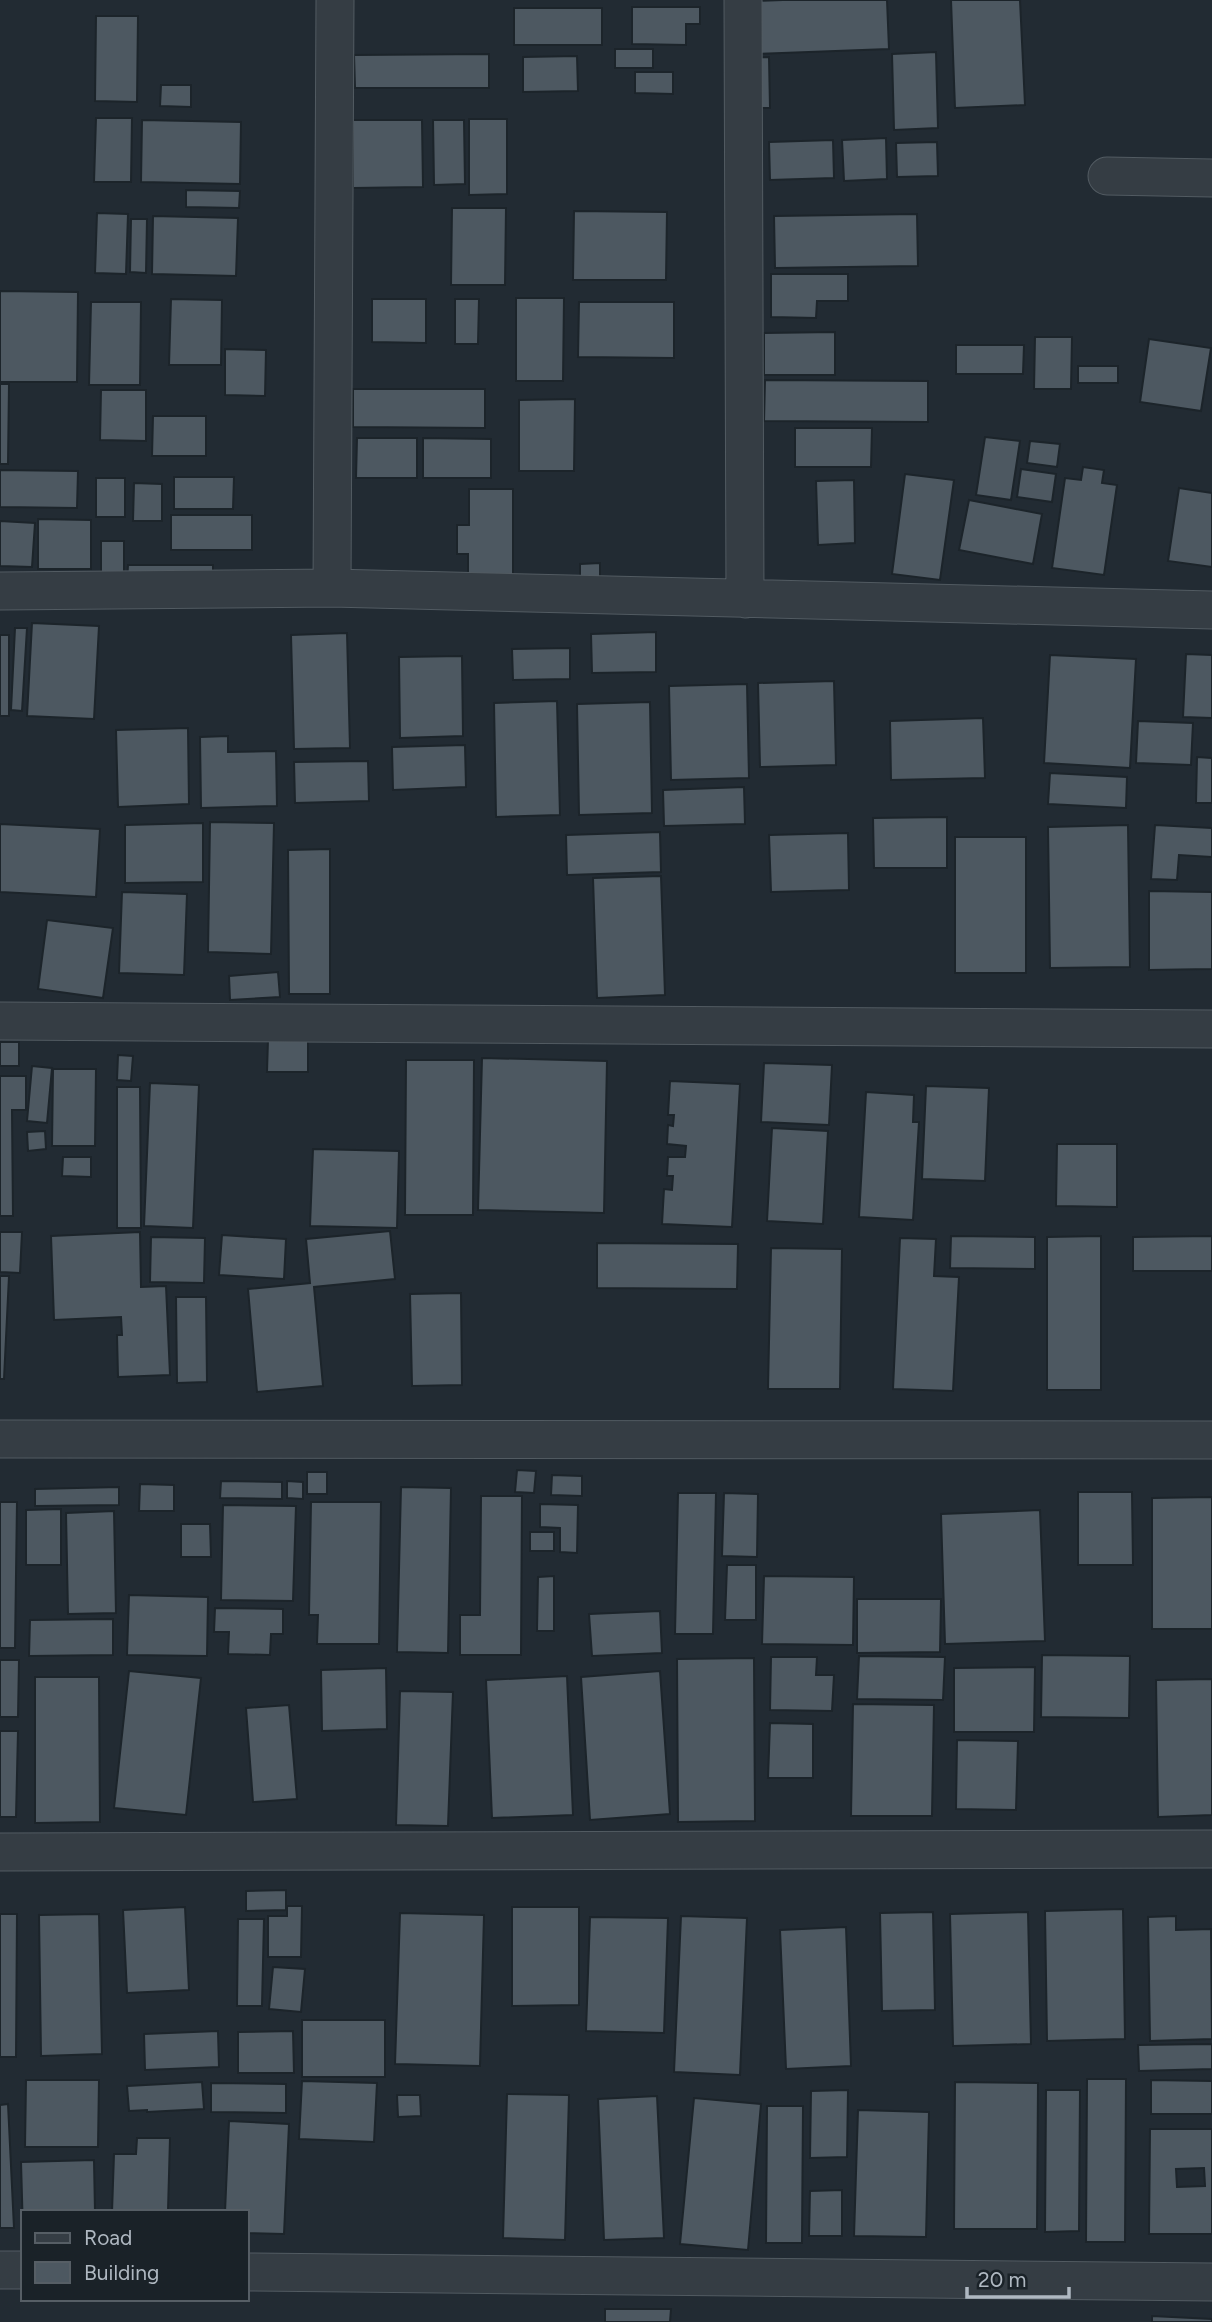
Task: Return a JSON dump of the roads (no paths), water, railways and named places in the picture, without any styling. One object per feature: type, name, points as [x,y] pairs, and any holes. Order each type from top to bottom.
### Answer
[{"type":"street","points":[[332,588],[335,0]]},
{"type":"street","points":[[743,0],[745,599]]},
{"type":"street","points":[[1107,176],[1212,178]]},
{"type":"street","points":[[0,591],[332,588],[1212,610]]},
{"type":"street","points":[[0,1021],[1212,1029]]},
{"type":"street","points":[[0,1439],[1212,1440]]},
{"type":"street","points":[[0,1852],[1212,1849]]},
{"type":"street","points":[[0,2270],[21,2270]]},
{"type":"street","points":[[248,2272],[1212,2282]]}]
